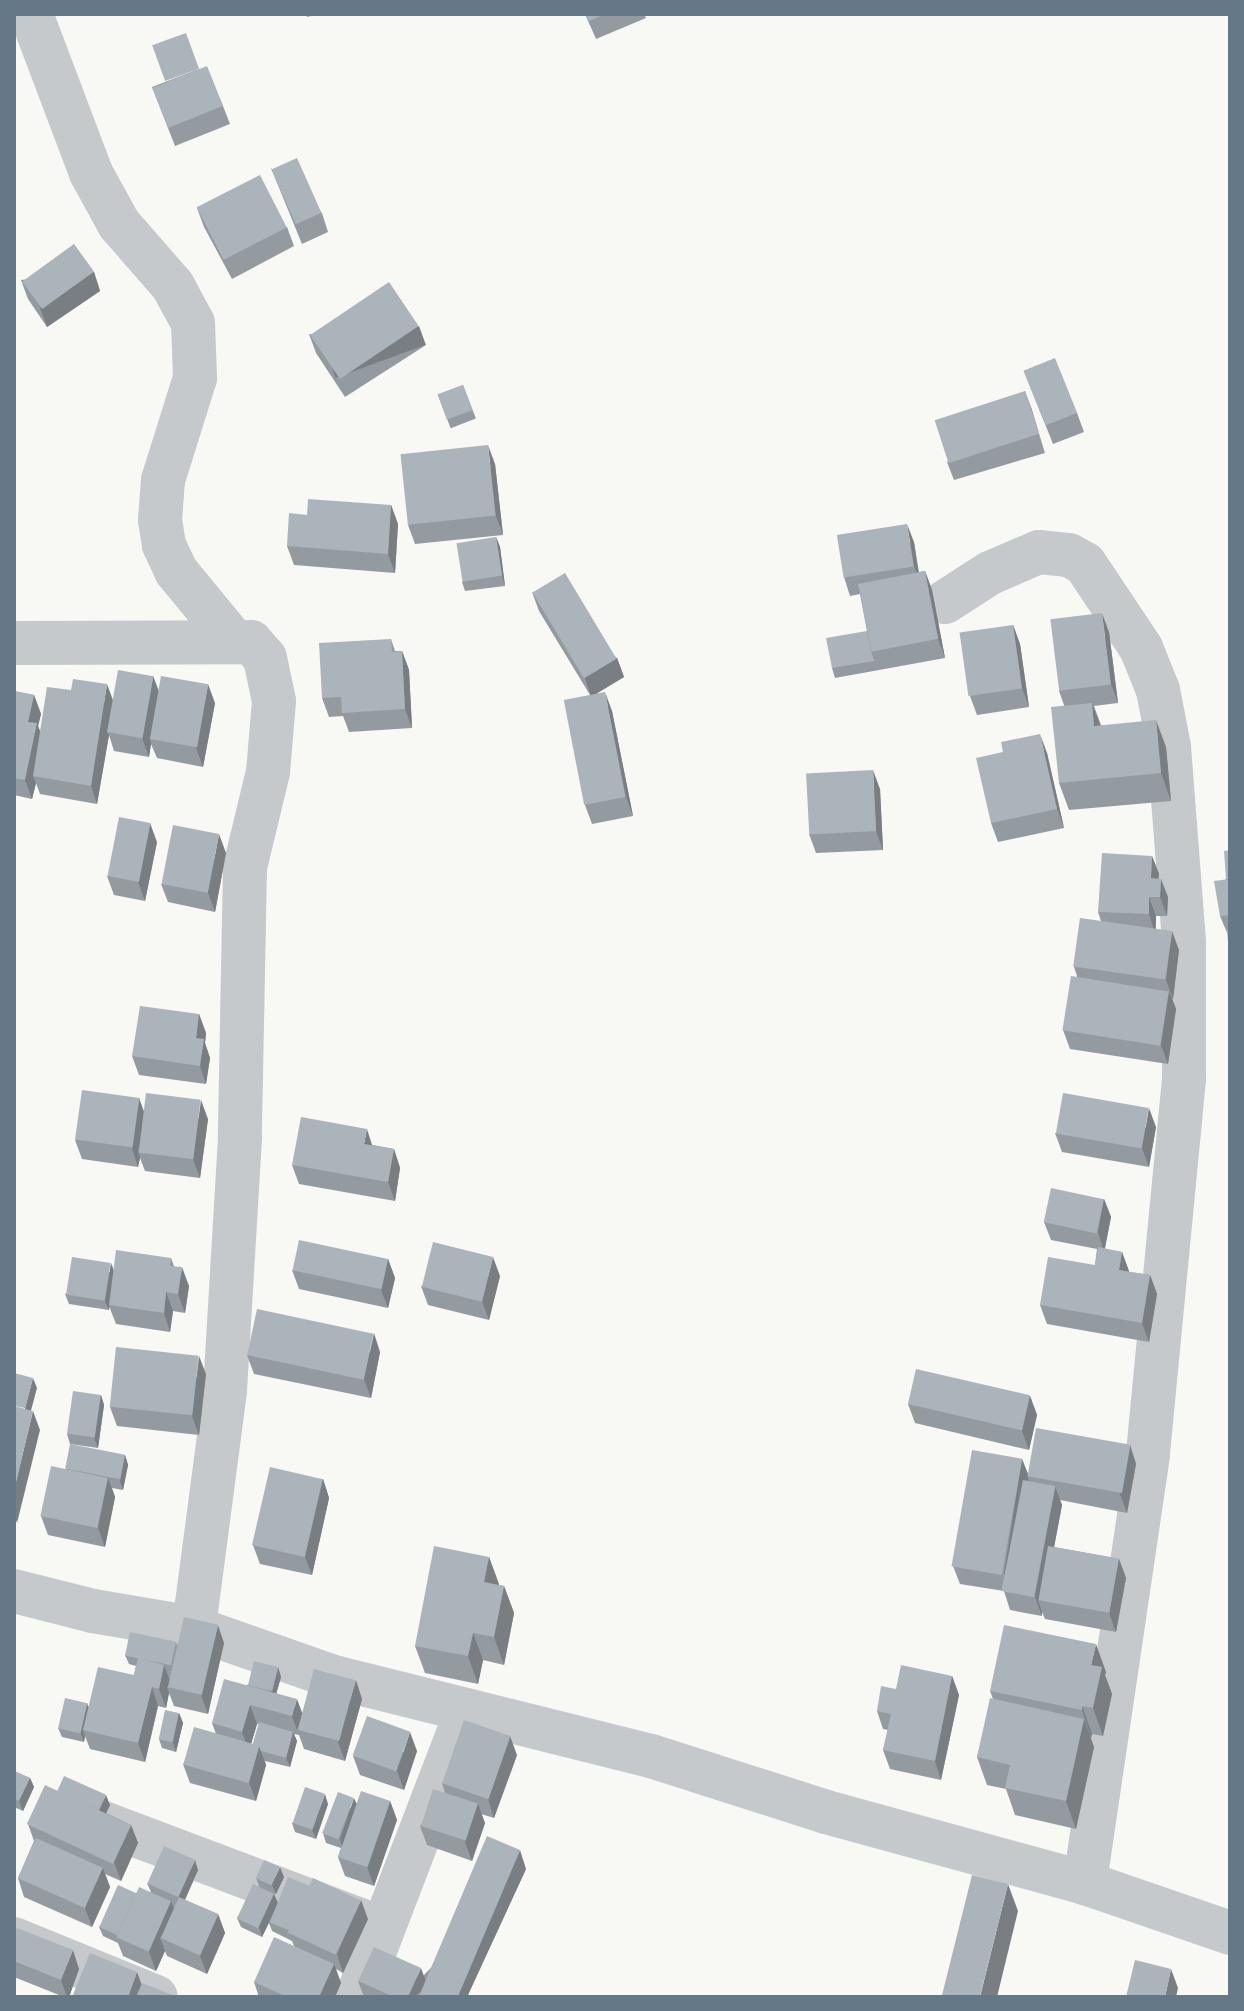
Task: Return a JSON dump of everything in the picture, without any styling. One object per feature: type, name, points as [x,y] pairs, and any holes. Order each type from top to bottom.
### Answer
[{"type":"street","points":[[31,14],[91,173],[119,224],[173,286],[193,323],[195,378],[163,480],[160,520],[164,545],[176,571],[232,639]]},
{"type":"street","points":[[945,602],[990,573],[1039,552],[1069,555],[1085,564],[1141,648],[1158,690],[1169,747],[1183,927],[1184,1079],[1148,1455],[1085,1883]]},
{"type":"street","points":[[14,643],[232,639],[251,642],[265,658],[274,713],[268,772],[245,867],[240,1138],[225,1391],[194,1628]]},
{"type":"street","points":[[14,1591],[93,1611],[194,1628],[334,1677],[651,1756],[826,1812],[1085,1883],[1230,1933]]},
{"type":"street","points":[[357,1997],[467,1710]]},
{"type":"street","points":[[51,1803],[382,1928]]},
{"type":"street","points":[[14,1939],[156,1997]]},
{"type":"building","points":[[586,14],[605,14],[589,21]]},
{"type":"building","points":[[186,33],[199,69],[165,81],[152,45]]},
{"type":"building","points":[[207,66],[223,106],[168,128],[152,88]]},
{"type":"building","points":[[297,158],[321,213],[296,224],[271,169]]},
{"type":"building","points":[[260,175],[287,228],[224,260],[197,207]]},
{"type":"building","points":[[74,244],[94,272],[42,309],[22,282]]},
{"type":"building","points":[[389,282],[419,326],[340,379],[310,335]]},
{"type":"building","points":[[1055,358],[1077,413],[1046,425],[1023,371]]},
{"type":"building","points":[[463,385],[472,410],[447,420],[438,394]]},
{"type":"building","points":[[1025,391],[1039,434],[949,463],[935,420]]},
{"type":"building","points":[[488,445],[495,516],[408,525],[400,454]]},
{"type":"building","points":[[308,499],[391,505],[388,554],[287,546],[289,513],[307,515]]},
{"type":"building","points":[[907,524],[914,566],[844,578],[837,535]]},
{"type":"building","points":[[496,537],[502,576],[463,582],[456,543]]},
{"type":"building","points":[[925,571],[938,639],[871,652],[858,584]]},
{"type":"building","points":[[565,573],[617,659],[584,678],[532,593]]},
{"type":"building","points":[[1102,613],[1111,684],[1059,691],[1050,619]]},
{"type":"building","points":[[1013,625],[1022,688],[968,696],[960,633]]},
{"type":"building","points":[[867,631],[874,661],[832,668],[826,638]]},
{"type":"building","points":[[391,639],[392,652],[402,651],[405,709],[342,713],[341,697],[322,698],[319,643]]},
{"type":"building","points":[[118,670],[153,676],[143,738],[107,732]]},
{"type":"building","points":[[161,676],[208,684],[197,747],[150,739]]},
{"type":"building","points":[[73,679],[107,684],[91,786],[33,776],[47,687],[71,690]]},
{"type":"building","points":[[14,691],[34,695],[28,722],[37,723],[25,780],[14,778]]},
{"type":"building","points":[[605,692],[625,797],[584,805],[564,700]]},
{"type":"building","points":[[1092,703],[1094,726],[1156,720],[1161,773],[1059,783],[1051,707]]},
{"type":"building","points":[[1040,734],[1057,809],[991,823],[976,758],[1003,752],[1001,742]]},
{"type":"building","points":[[873,770],[876,831],[809,834],[806,774]]},
{"type":"building","points":[[119,817],[150,823],[139,882],[108,876]]},
{"type":"building","points":[[173,825],[219,834],[208,893],[162,884]]},
{"type":"building","points":[[1230,850],[1230,879],[1226,879],[1224,851]]},
{"type":"building","points":[[1102,853],[1152,856],[1151,878],[1161,879],[1160,897],[1149,897],[1149,914],[1098,912]]},
{"type":"building","points":[[1230,879],[1230,915],[1220,916],[1214,881]]},
{"type":"building","points":[[1080,918],[1172,931],[1165,979],[1073,967]]},
{"type":"building","points":[[1230,930],[1230,962],[1227,931]]},
{"type":"building","points":[[1071,976],[1169,991],[1160,1046],[1062,1030]]},
{"type":"building","points":[[140,1006],[199,1014],[196,1038],[204,1039],[200,1066],[132,1056]]},
{"type":"building","points":[[82,1090],[139,1098],[132,1148],[75,1140]]},
{"type":"building","points":[[146,1093],[201,1100],[193,1159],[139,1153]]},
{"type":"building","points":[[1063,1093],[1149,1108],[1142,1148],[1056,1133]]},
{"type":"building","points":[[301,1117],[367,1129],[364,1144],[394,1149],[388,1182],[292,1165]]},
{"type":"building","points":[[1051,1188],[1104,1199],[1097,1233],[1044,1222]]},
{"type":"building","points":[[299,1240],[388,1259],[382,1289],[293,1270]]},
{"type":"building","points":[[433,1242],[493,1257],[482,1302],[422,1287]]},
{"type":"building","points":[[1098,1247],[1122,1252],[1119,1270],[1150,1275],[1142,1323],[1040,1305],[1048,1257],[1095,1265]]},
{"type":"building","points":[[116,1250],[171,1258],[170,1266],[182,1267],[178,1294],[166,1292],[164,1313],[109,1305]]},
{"type":"building","points":[[72,1257],[111,1263],[105,1301],[66,1295]]},
{"type":"building","points":[[257,1309],[373,1334],[364,1380],[247,1355]]},
{"type":"building","points":[[116,1347],[199,1356],[192,1415],[110,1407]]},
{"type":"building","points":[[916,1369],[1030,1395],[1022,1430],[908,1404]]},
{"type":"building","points":[[14,1373],[33,1378],[25,1408],[14,1406]]},
{"type":"building","points":[[73,1391],[101,1395],[95,1437],[67,1434]]},
{"type":"building","points":[[14,1406],[33,1411],[14,1490]]},
{"type":"building","points":[[1036,1428],[1131,1445],[1122,1493],[1027,1476]]},
{"type":"building","points":[[70,1444],[125,1455],[120,1479],[65,1469]]},
{"type":"building","points":[[972,1450],[1022,1459],[1002,1575],[952,1566]]},
{"type":"building","points":[[51,1466],[108,1478],[97,1528],[40,1516]]},
{"type":"building","points":[[270,1467],[323,1479],[305,1557],[252,1545]]},
{"type":"building","points":[[1023,1480],[1055,1486],[1034,1597],[1001,1591]]},
{"type":"building","points":[[434,1546],[489,1557],[484,1582],[504,1586],[494,1637],[473,1633],[468,1656],[415,1646]]},
{"type":"building","points":[[1048,1546],[1119,1559],[1109,1613],[1038,1600]]},
{"type":"building","points":[[184,1617],[218,1625],[202,1695],[168,1687]]},
{"type":"building","points":[[1004,1625],[1096,1644],[1091,1665],[1102,1667],[1093,1708],[1082,1706],[1082,1710],[990,1691]]},
{"type":"building","points":[[130,1632],[176,1642],[171,1665],[125,1655]]},
{"type":"building","points":[[138,1658],[164,1665],[159,1689],[152,1687],[138,1743],[83,1730],[98,1667],[134,1675]]},
{"type":"building","points":[[254,1661],[278,1667],[272,1691],[248,1685]]},
{"type":"building","points":[[901,1665],[952,1676],[935,1761],[883,1750],[891,1714],[877,1711],[881,1686],[896,1689]]},
{"type":"building","points":[[314,1669],[356,1680],[339,1741],[298,1730]]},
{"type":"building","points":[[224,1679],[297,1699],[292,1716],[250,1705],[242,1732],[212,1723]]},
{"type":"building","points":[[65,1698],[87,1703],[80,1733],[58,1728]]},
{"type":"building","points":[[990,1698],[1084,1719],[1066,1801],[1005,1788],[1010,1765],[977,1757]]},
{"type":"building","points":[[165,1710],[179,1713],[172,1742],[159,1739]]},
{"type":"building","points":[[367,1716],[410,1732],[396,1771],[353,1755]]},
{"type":"building","points":[[464,1720],[510,1736],[489,1799],[442,1783]]},
{"type":"building","points":[[259,1722],[293,1732],[286,1758],[261,1751],[259,1746],[253,1744]]},
{"type":"building","points":[[194,1727],[259,1746],[249,1783],[183,1764]]},
{"type":"building","points":[[14,1771],[30,1778],[19,1801],[14,1799]]},
{"type":"building","points":[[64,1776],[106,1795],[99,1810],[57,1792]]},
{"type":"building","points":[[45,1785],[131,1825],[113,1864],[27,1824]]},
{"type":"building","points":[[305,1787],[325,1794],[312,1830],[293,1823]]},
{"type":"building","points":[[433,1789],[478,1804],[466,1841],[421,1826]]},
{"type":"building","points":[[361,1791],[390,1801],[368,1867],[338,1857]]},
{"type":"building","points":[[338,1792],[354,1798],[338,1839],[322,1833]]},
{"type":"building","points":[[487,1836],[520,1850],[458,1997],[419,1997]]},
{"type":"building","points":[[36,1838],[103,1868],[85,1908],[18,1878]]},
{"type":"building","points":[[164,1846],[195,1860],[178,1897],[147,1883]]},
{"type":"building","points":[[264,1860],[280,1867],[271,1885],[256,1878]]},
{"type":"building","points":[[972,1875],[1008,1884],[980,1997],[942,1997]]},
{"type":"building","points":[[288,1877],[310,1886],[292,1931],[270,1922]]},
{"type":"building","points":[[313,1878],[361,1900],[336,1955],[288,1932]]},
{"type":"building","points":[[253,1884],[274,1894],[258,1928],[237,1918]]},
{"type":"building","points":[[118,1885],[136,1893],[118,1935],[99,1927]]},
{"type":"building","points":[[139,1887],[171,1901],[149,1951],[117,1937]]},
{"type":"building","points":[[179,1897],[218,1914],[200,1956],[161,1938]]},
{"type":"building","points":[[17,1928],[73,1950],[61,1980],[14,1961]]},
{"type":"building","points":[[274,1937],[334,1964],[319,1997],[287,1997],[254,1982]]},
{"type":"building","points":[[374,1947],[421,1968],[408,1997],[394,1997],[358,1981]]},
{"type":"building","points":[[90,1953],[137,1972],[128,1997],[72,1997]]},
{"type":"building","points":[[1135,1960],[1171,1969],[1165,1997],[1126,1997]]},
{"type":"building","points":[[142,1983],[178,1997],[136,1997]]}]
